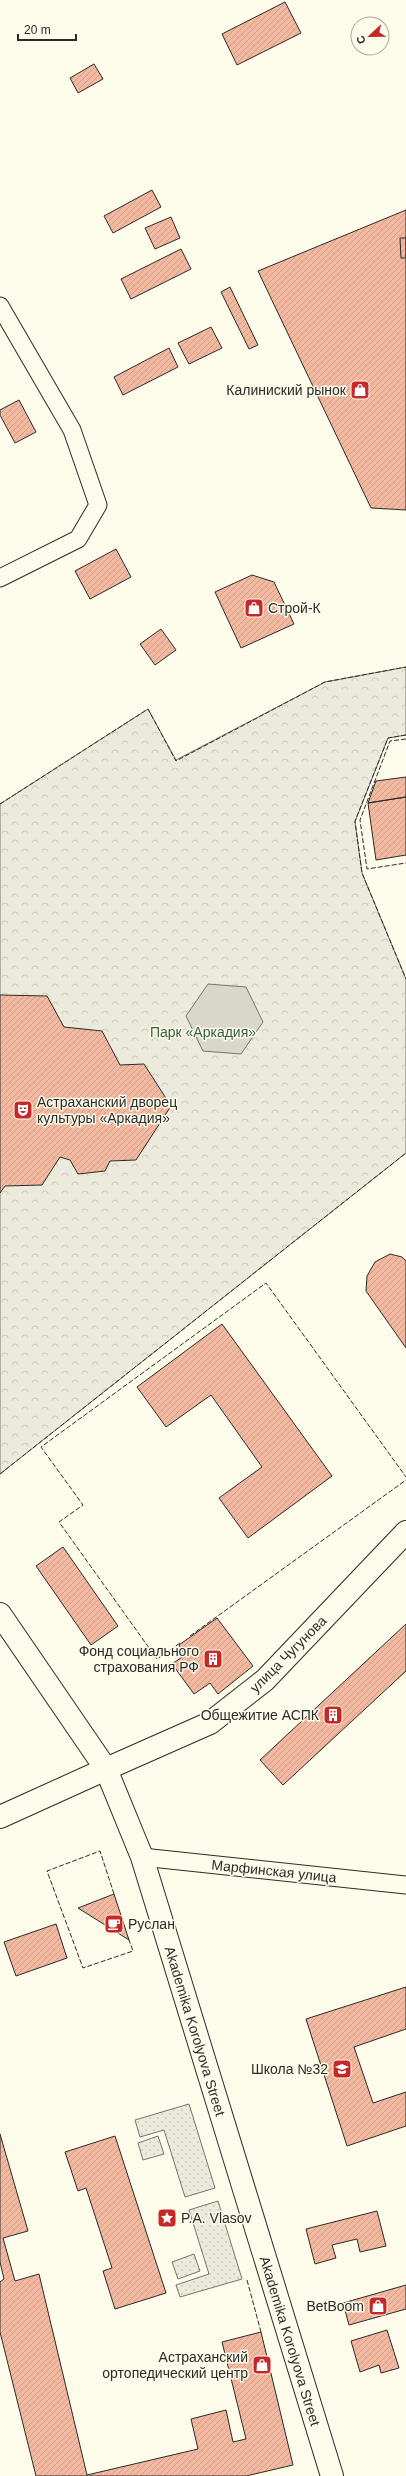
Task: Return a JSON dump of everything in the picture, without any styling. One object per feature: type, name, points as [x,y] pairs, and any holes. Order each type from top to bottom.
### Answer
[{"type":"main road","name":"улица Чугунова","points":[[0,1817],[210,1724],[265,1680],[406,1532]]},
{"type":"main road","name":"Akademika Korolyova Street","points":[[0,1614],[106,1769],[142,1857],[332,2476]]},
{"type":"street","points":[[0,306],[72,430],[98,505],[78,539],[0,578]]},
{"type":"street","name":"Марфинская улица","points":[[142,1857],[406,1885]]},
{"type":"green space","name":"Парк «Аркадия»","points":[[406,667],[406,735],[388,738],[355,822],[362,873],[406,979],[406,1153],[0,1474],[0,804],[148,709],[176,760],[325,682]]},
{"type":"green space","points":[[189,2104],[215,2188],[185,2197],[164,2130],[140,2137],[135,2120]]},
{"type":"green space","points":[[158,2136],[164,2154],[143,2160],[138,2143]]},
{"type":"green space","points":[[218,2201],[242,2279],[180,2297],[176,2285],[209,2274],[189,2210]]},
{"type":"green space","points":[[194,2254],[200,2271],[178,2279],[172,2262]]},
{"type":"shaded area","points":[[208,984],[246,987],[263,1022],[241,1054],[203,1051],[186,1016]]},
{"type":"building","points":[[285,2],[301,33],[237,65],[222,34]]},
{"type":"building","points":[[94,64],[103,79],[78,93],[70,78]]},
{"type":"building","points":[[152,190],[161,207],[113,233],[104,216]]},
{"type":"building","name":"Калиниский рынок","points":[[406,210],[406,510],[371,508],[258,271]]},
{"type":"building","points":[[171,217],[180,238],[155,249],[145,228]]},
{"type":"building","points":[[400,238],[406,238],[406,258],[401,258]]},
{"type":"building","points":[[181,249],[191,269],[131,299],[121,279]]},
{"type":"building","points":[[230,287],[258,345],[249,349],[221,292]]},
{"type":"building","points":[[211,327],[222,348],[189,364],[178,343]]},
{"type":"building","points":[[169,348],[178,367],[123,395],[114,377]]},
{"type":"building","points":[[19,400],[36,432],[15,443],[0,415],[0,410]]},
{"type":"building","points":[[116,549],[131,577],[90,599],[75,571]]},
{"type":"building","name":"Строй-К","points":[[252,575],[274,582],[294,624],[241,648],[215,592]]},
{"type":"building","points":[[161,629],[176,650],[155,665],[140,644]]},
{"type":"building","points":[[406,777],[406,797],[368,803],[376,781]]},
{"type":"building","points":[[406,797],[406,855],[376,860],[368,803]]},
{"type":"building","points":[[0,995],[47,996],[64,1027],[102,1031],[120,1065],[144,1064],[171,1106],[136,1160],[110,1161],[105,1171],[78,1174],[70,1160],[60,1157],[42,1185],[5,1186],[0,1193]]},
{"type":"building","points":[[390,1254],[402,1257],[406,1261],[406,1348],[366,1291],[367,1276],[375,1262]]},
{"type":"building","points":[[222,1324],[332,1476],[248,1538],[219,1498],[262,1467],[211,1395],[166,1427],[137,1387]]},
{"type":"building","points":[[63,1547],[118,1626],[91,1645],[36,1566]]},
{"type":"building","name":"Фонд социального страхования РФ","points":[[217,1618],[253,1666],[218,1694],[210,1683],[194,1694],[172,1664],[185,1655],[179,1645]]},
{"type":"building","name":"Общежитие АСПК","points":[[406,1624],[406,1671],[283,1785],[260,1760]]},
{"type":"building","name":"Руслан","points":[[114,1894],[129,1940],[78,1908]]},
{"type":"building","points":[[56,1924],[67,1958],[16,1976],[4,1942]]},
{"type":"building","name":"Школа №32","points":[[406,1987],[406,2029],[354,2047],[373,2103],[406,2092],[406,2126],[347,2146],[306,2019]]},
{"type":"building","points":[[0,2134],[28,2231],[3,2238],[15,2281],[39,2274],[87,2475],[198,2449],[191,2419],[226,2410],[233,2442],[246,2439],[222,2342],[261,2332],[293,2465],[246,2476],[36,2476],[0,2332],[0,2282],[4,2279],[0,2262]]},
{"type":"building","points":[[115,2136],[166,2293],[115,2309],[103,2271],[112,2268],[86,2188],[78,2191],[65,2152]]},
{"type":"building","points":[[377,2211],[386,2246],[360,2252],[357,2239],[332,2245],[336,2258],[315,2264],[306,2229]]},
{"type":"building","points":[[406,2285],[406,2309],[349,2325],[343,2303]]},
{"type":"building","points":[[387,2330],[399,2368],[381,2373],[379,2365],[360,2372],[351,2341]]},
{"type":"fence","points":[[0,804],[148,709],[176,761],[325,682],[406,667]]},
{"type":"fence","points":[[406,735],[388,738],[355,821],[362,873],[406,979]]},
{"type":"fence","points":[[406,739],[390,741],[360,820],[367,869],[406,863]]},
{"type":"fence","points":[[0,1474],[406,1153]]},
{"type":"fence","points":[[180,1643],[157,1659],[59,1522],[83,1505],[41,1447],[266,1283],[406,1477]]},
{"type":"fence","points":[[190,1636],[406,1480]]},
{"type":"fence","points":[[114,1894],[100,1851],[47,1871],[83,1968],[133,1951],[129,1940]]},
{"type":"fence","points":[[247,2280],[261,2332]]},
{"type":"place","name":"Калиниский рынок","points":[[360,390]]},
{"type":"place","name":"Строй-К","points":[[254,608]]},
{"type":"place","name":"Астраханский дворец культуры «Аркадия»","points":[[23,1110]]},
{"type":"place","name":"Фонд социального страхования РФ","points":[[213,1659]]},
{"type":"place","name":"Общежитие АСПК","points":[[333,1715]]},
{"type":"place","name":"Руслан","points":[[114,1924]]},
{"type":"place","name":"Школа №32","points":[[342,2069]]},
{"type":"place","name":"P.A. Vlasov","points":[[167,2218]]},
{"type":"place","name":"BetBoom","points":[[378,2306]]},
{"type":"place","name":"Астраханский ортопедический центр","points":[[262,2365]]}]
